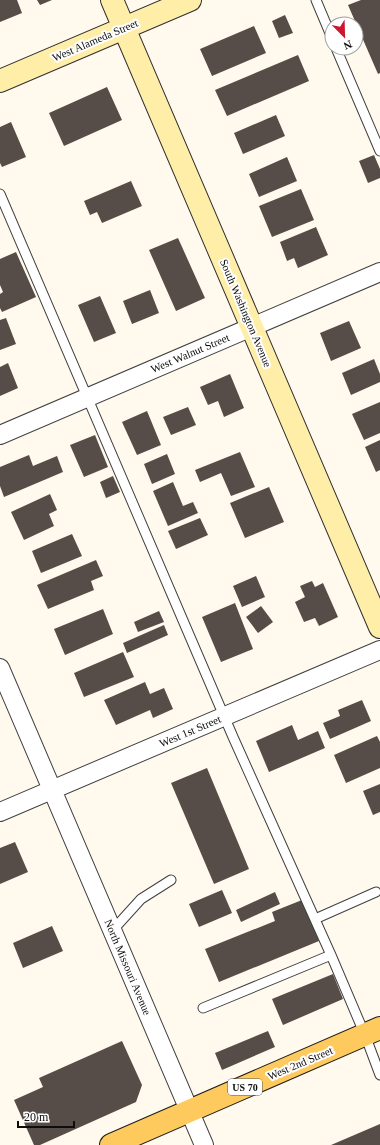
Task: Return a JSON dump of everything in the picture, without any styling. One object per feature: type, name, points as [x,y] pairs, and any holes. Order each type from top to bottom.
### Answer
[{"type":"main road","name":"West 2nd Street","points":[[110,1145],[373,1032]]},
{"type":"street","name":"South Washington Avenue","points":[[112,0],[380,627]]},
{"type":"street","name":"West Alameda Street","points":[[0,81],[190,0]]},
{"type":"street","name":"West Walnut Street","points":[[0,434],[380,272]]},
{"type":"street","name":"West 1st Street","points":[[0,812],[380,650]]},
{"type":"street","name":"North Missouri Avenue","points":[[0,668],[204,1145]]},
{"type":"lane","points":[[316,0],[324,19]]},
{"type":"lane","points":[[339,56],[380,151]]},
{"type":"lane","points":[[0,194],[224,717],[331,955],[373,1032],[380,1075]]},
{"type":"lane","points":[[112,931],[141,899],[171,880]]},
{"type":"lane","points":[[315,919],[376,892]]},
{"type":"lane","points":[[203,1008],[331,955]]},
{"type":"building","points":[[0,0],[17,0],[22,13],[0,22]]},
{"type":"building","points":[[37,0],[52,0],[40,5]]},
{"type":"building","points":[[361,0],[380,0],[380,73],[378,74],[364,42],[364,16],[353,16],[348,5]]},
{"type":"building","points":[[285,15],[293,33],[279,38],[272,21]]},
{"type":"building","points":[[254,26],[266,53],[212,76],[200,49]]},
{"type":"building","points":[[298,55],[309,81],[227,116],[215,90]]},
{"type":"building","points":[[107,87],[122,120],[64,146],[49,113]]},
{"type":"building","points":[[276,115],[285,136],[243,154],[234,133]]},
{"type":"building","points":[[11,122],[26,157],[2,167],[0,163],[0,127]]},
{"type":"building","points":[[374,155],[380,169],[380,178],[368,183],[359,161]]},
{"type":"building","points":[[287,157],[297,181],[259,197],[249,174]]},
{"type":"building","points":[[131,181],[142,206],[102,223],[97,212],[90,215],[84,201]]},
{"type":"building","points":[[301,189],[314,220],[272,237],[259,206]]},
{"type":"building","points":[[316,227],[328,255],[298,268],[294,258],[287,261],[280,242]]},
{"type":"building","points":[[178,238],[205,298],[176,311],[149,250]]},
{"type":"building","points":[[16,252],[36,297],[2,312],[0,308],[0,294],[3,292],[0,285],[0,259]]},
{"type":"building","points":[[150,290],[159,313],[132,324],[123,301]]},
{"type":"building","points":[[100,296],[116,333],[94,342],[78,305]]},
{"type":"building","points":[[6,318],[16,344],[0,350],[0,320]]},
{"type":"building","points":[[349,321],[361,348],[331,361],[320,333]]},
{"type":"building","points":[[374,359],[380,374],[380,382],[351,395],[342,373]]},
{"type":"building","points":[[8,363],[18,388],[0,396],[0,367]]},
{"type":"building","points":[[230,374],[244,408],[224,417],[218,401],[208,405],[200,387]]},
{"type":"building","points":[[380,402],[380,433],[364,440],[352,414]]},
{"type":"building","points":[[188,407],[196,425],[171,435],[163,417]]},
{"type":"building","points":[[147,411],[161,445],[137,455],[122,422]]},
{"type":"building","points":[[95,435],[108,467],[84,477],[70,445]]},
{"type":"building","points":[[380,440],[380,470],[376,472],[365,447]]},
{"type":"building","points":[[240,452],[255,487],[231,496],[221,473],[200,482],[195,470]]},
{"type":"building","points":[[167,454],[175,474],[152,484],[144,464]]},
{"type":"building","points":[[29,455],[33,466],[57,456],[63,472],[4,497],[0,486],[0,467]]},
{"type":"building","points":[[113,476],[120,492],[106,498],[100,482]]},
{"type":"building","points":[[173,482],[183,506],[193,502],[198,513],[168,526],[153,491]]},
{"type":"building","points":[[269,487],[284,522],[245,538],[230,503]]},
{"type":"building","points":[[50,494],[57,510],[49,514],[54,526],[24,540],[11,512]]},
{"type":"building","points":[[200,518],[208,535],[176,549],[168,531]]},
{"type":"building","points":[[72,534],[82,556],[41,573],[32,551]]},
{"type":"building","points":[[96,560],[103,576],[91,581],[94,590],[48,609],[37,585]]},
{"type":"building","points":[[256,576],[265,597],[242,607],[233,586]]},
{"type":"building","points":[[312,581],[315,587],[323,583],[338,617],[319,626],[315,618],[304,622],[295,602],[305,597],[300,586]]},
{"type":"building","points":[[235,603],[253,649],[221,662],[202,617]]},
{"type":"building","points":[[261,606],[273,622],[258,633],[246,617]]},
{"type":"building","points":[[103,609],[113,634],[65,655],[54,629]]},
{"type":"building","points":[[159,611],[164,622],[138,632],[134,622]]},
{"type":"building","points":[[164,625],[168,635],[127,653],[123,643]]},
{"type":"building","points":[[123,652],[134,677],[84,697],[74,673]]},
{"type":"building","points":[[145,682],[150,694],[164,688],[173,709],[153,718],[150,710],[116,725],[104,700]]},
{"type":"building","points":[[362,700],[371,721],[330,739],[323,723],[340,716],[338,710]]},
{"type":"building","points":[[292,725],[298,740],[318,731],[325,748],[269,772],[256,741]]},
{"type":"building","points":[[377,736],[380,742],[380,768],[346,783],[334,755]]},
{"type":"building","points":[[207,768],[249,869],[214,884],[171,783]]},
{"type":"building","points":[[380,784],[380,812],[373,815],[363,791]]},
{"type":"building","points":[[15,842],[28,872],[0,884],[0,848]]},
{"type":"building","points":[[222,890],[232,913],[199,927],[189,904]]},
{"type":"building","points":[[275,892],[280,904],[241,922],[236,910]]},
{"type":"building","points":[[302,900],[319,941],[219,982],[205,949],[275,921],[272,912]]},
{"type":"building","points":[[52,926],[63,951],[23,968],[13,943]]},
{"type":"building","points":[[333,974],[343,999],[283,1025],[272,999]]},
{"type":"building","points":[[268,1031],[275,1047],[222,1070],[215,1053]]},
{"type":"building","points":[[122,1041],[142,1085],[136,1102],[40,1145],[34,1145],[14,1100],[43,1087],[39,1078]]},
{"type":"building","points":[[380,1124],[380,1145],[331,1145]]}]
